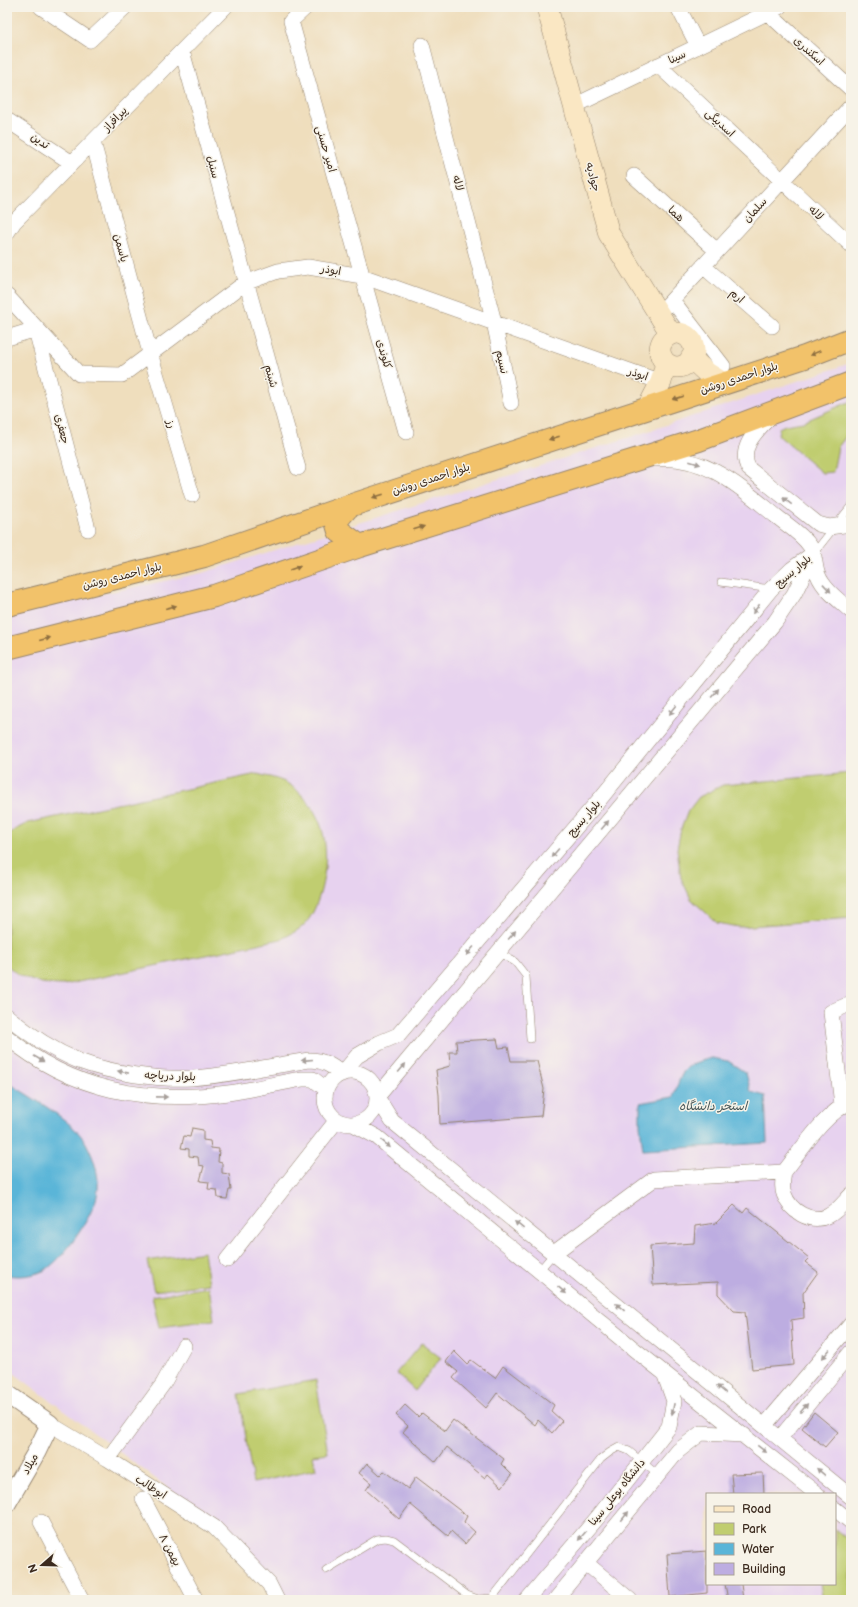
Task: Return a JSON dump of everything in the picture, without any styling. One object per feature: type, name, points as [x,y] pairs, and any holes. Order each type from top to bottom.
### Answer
[{"type":"highway","name":"بلوار احمدی روشن","points":[[7,605],[204,556],[349,506],[648,407],[723,374],[806,357],[851,339]]},
{"type":"highway","points":[[7,648],[214,596],[360,546],[699,440],[851,384]]},
{"type":"highway","points":[[349,506],[336,521],[339,531],[360,546]]},
{"type":"main road","name":"جوادیه","points":[[547,7],[609,234],[666,307],[671,334]]},
{"type":"main road","points":[[648,407],[664,372],[673,366],[680,366],[687,363],[691,358],[694,350],[692,342],[686,336],[679,333],[671,334],[665,337],[661,344],[660,351],[664,372]]},
{"type":"main road","points":[[691,358],[707,373],[723,374]]},
{"type":"street","points":[[41,7],[90,40],[125,7]]},
{"type":"street","name":"پیرافراز","points":[[9,224],[93,142],[224,7]]},
{"type":"street","name":"امیر حسنی","points":[[306,7],[290,21],[362,276]]},
{"type":"street","points":[[678,7],[698,46]]},
{"type":"street","name":"سینا","points":[[574,106],[774,10]]},
{"type":"street","name":"اسکندری","points":[[774,10],[851,89]]},
{"type":"street","name":"لاله","points":[[422,45],[494,322]]},
{"type":"street","name":"سنبل","points":[[182,51],[245,283]]},
{"type":"street","name":"اسدبیگی","points":[[658,65],[782,181]]},
{"type":"street","name":"سلمان","points":[[666,307],[851,106]]},
{"type":"street","name":"تدین","points":[[7,120],[72,163]]},
{"type":"street","name":"یاسمن","points":[[93,142],[150,354]]},
{"type":"street","name":"هما","points":[[634,176],[717,251]]},
{"type":"street","name":"لاله","points":[[782,181],[851,246]]},
{"type":"street","name":"ارم","points":[[703,266],[772,326]]},
{"type":"street","name":"ابوذر","points":[[36,329],[79,374],[122,375],[245,283],[278,271],[308,267],[362,276],[494,322],[664,372]]},
{"type":"street","name":"کلوندی","points":[[362,276],[406,432]]},
{"type":"street","name":"شبنم","points":[[245,283],[298,468]]},
{"type":"street","points":[[7,296],[36,329],[7,338]]},
{"type":"street","points":[[666,307],[723,374]]},
{"type":"street","name":"نسیم","points":[[494,322],[511,403]]},
{"type":"street","name":"جعفری","points":[[36,329],[88,528]]},
{"type":"street","name":"رز","points":[[150,354],[192,495]]},
{"type":"street","points":[[774,413],[754,433],[749,441],[745,454],[746,464],[752,472],[818,524],[825,527],[851,524]]},
{"type":"street","points":[[629,463],[671,458],[696,463],[710,468],[726,477],[806,541],[814,553],[817,572],[822,583],[851,611]]},
{"type":"street","name":"بلوار بسیج","points":[[342,1074],[357,1056],[379,1043],[398,1035],[600,799],[771,589],[792,569],[814,553]]},
{"type":"street","name":"بلوار بسیج","points":[[377,1097],[775,622],[794,594],[814,553]]},
{"type":"street","points":[[851,1005],[831,1012],[846,1104],[829,1116],[784,1172],[784,1193],[792,1208],[804,1216],[817,1219],[828,1216],[839,1209],[851,1195]]},
{"type":"street","name":"بلوار دریاچه","points":[[7,1016],[24,1030],[46,1044],[78,1060],[136,1075],[172,1078],[208,1077],[309,1060],[320,1060],[342,1074]]},
{"type":"street","name":"بلوار دریاچه","points":[[7,1038],[42,1061],[71,1076],[114,1091],[135,1095],[164,1097],[210,1095],[230,1093],[302,1079],[313,1079],[326,1089]]},
{"type":"street","points":[[377,1097],[373,1113],[364,1121],[353,1124],[345,1124],[330,1114],[326,1106],[325,1098],[326,1089],[335,1077],[350,1072],[365,1076],[374,1086],[377,1097],[392,1121],[851,1497]]},
{"type":"street","points":[[227,1260],[337,1120]]},
{"type":"street","points":[[353,1124],[377,1137],[539,1271],[816,1493]]},
{"type":"street","points":[[554,1253],[654,1179],[784,1172]]},
{"type":"street","points":[[765,1425],[851,1324]]},
{"type":"street","points":[[108,1459],[163,1384],[184,1346]]},
{"type":"street","points":[[780,1438],[851,1352]]},
{"type":"street","name":"دانشگاه بوعلی سینا","points":[[527,1600],[598,1517],[669,1427],[674,1401],[664,1372]]},
{"type":"street","name":"ابوطالب","points":[[7,1394],[50,1424],[108,1459],[214,1527],[269,1584],[277,1600]]},
{"type":"street","name":"میلاد","points":[[7,1503],[36,1453],[50,1424]]},
{"type":"street","name":"دانشگاه بوعلی سینا","points":[[555,1600],[678,1451],[701,1433],[744,1435]]},
{"type":"street","name":"بهمن ۸","points":[[143,1499],[196,1600]]},
{"type":"street","points":[[836,1510],[851,1522]]},
{"type":"street","points":[[41,1522],[82,1600]]},
{"type":"street","points":[[586,1563],[630,1600]]},
{"type":"lane","points":[[814,553],[851,506]]},
{"type":"lane","points":[[721,582],[771,589]]},
{"type":"lane","points":[[498,952],[515,962],[526,976],[530,1039]]},
{"type":"lane","points":[[539,1271],[554,1253]]},
{"type":"lane","points":[[326,1570],[377,1539],[386,1538],[394,1540],[467,1595],[478,1598],[492,1598],[601,1459],[610,1452],[619,1447],[629,1451],[658,1475]]},
{"type":"shaded area","points":[[851,363],[851,1600],[277,1600],[250,1551],[215,1523],[7,1368],[7,614],[202,573],[637,435]]},
{"type":"green space","points":[[851,401],[851,430],[838,447],[833,472],[822,473],[778,435],[779,428],[785,425],[803,422]]},
{"type":"green space","points":[[851,773],[851,918],[739,927],[717,923],[691,899],[681,878],[677,849],[681,829],[688,811],[699,797],[723,785]]},
{"type":"green space","points":[[257,774],[281,780],[294,788],[305,798],[319,821],[323,834],[326,861],[321,890],[311,915],[301,928],[281,939],[64,985],[34,981],[19,975],[7,965],[7,836],[14,830],[28,823]]},
{"type":"green space","points":[[204,1252],[209,1284],[154,1291],[147,1261]]},
{"type":"green space","points":[[209,1287],[214,1320],[159,1327],[152,1296]]},
{"type":"green space","points":[[422,1343],[441,1358],[415,1391],[396,1373]]},
{"type":"green space","points":[[316,1380],[328,1453],[313,1455],[316,1469],[253,1483],[239,1394]]},
{"type":"green space","points":[[836,1530],[851,1542],[851,1600],[823,1600],[820,1585],[836,1585]]},
{"type":"water","name":"استخر دانشگاه","points":[[712,1058],[728,1061],[746,1073],[751,1092],[765,1096],[767,1143],[643,1150],[640,1125],[640,1103],[673,1097],[682,1074],[689,1066]]},
{"type":"water","points":[[7,1082],[50,1110],[80,1134],[92,1155],[98,1182],[97,1196],[94,1205],[76,1238],[51,1266],[43,1271],[25,1276],[7,1275]]},
{"type":"building","points":[[497,1039],[499,1048],[508,1047],[511,1061],[537,1061],[544,1089],[541,1116],[440,1124],[436,1070],[450,1066],[449,1052],[457,1052],[456,1041]]},
{"type":"building","points":[[192,1128],[203,1130],[203,1140],[210,1141],[211,1148],[219,1149],[218,1162],[222,1163],[222,1173],[229,1174],[231,1190],[229,1190],[227,1199],[218,1198],[217,1190],[208,1189],[209,1182],[200,1181],[204,1166],[199,1165],[198,1157],[189,1156],[189,1149],[181,1148],[184,1136],[190,1137]]},
{"type":"building","points":[[734,1205],[743,1213],[747,1208],[809,1258],[805,1262],[818,1272],[803,1293],[804,1318],[791,1320],[794,1365],[752,1369],[745,1312],[734,1311],[718,1294],[718,1282],[653,1285],[650,1246],[694,1243],[695,1226],[716,1223]]},
{"type":"building","points":[[454,1351],[467,1364],[471,1360],[495,1378],[503,1366],[554,1405],[551,1411],[562,1421],[552,1433],[538,1420],[535,1425],[497,1393],[486,1408],[453,1378],[458,1372],[446,1362]]},
{"type":"building","points":[[405,1405],[418,1417],[422,1413],[445,1431],[453,1420],[504,1459],[501,1464],[512,1475],[502,1487],[488,1474],[485,1478],[447,1447],[436,1462],[403,1432],[408,1426],[396,1415]]},
{"type":"building","points":[[814,1412],[838,1432],[825,1447],[802,1428]]},
{"type":"building","points":[[367,1463],[380,1475],[384,1471],[408,1489],[416,1477],[467,1516],[464,1522],[475,1532],[465,1544],[451,1531],[448,1536],[410,1504],[399,1519],[366,1490],[371,1483],[359,1473]]},
{"type":"building","points":[[763,1473],[764,1493],[733,1493],[731,1474]]},
{"type":"building","points":[[706,1551],[707,1593],[670,1597],[667,1554]]},
{"type":"building","points":[[725,1585],[741,1585],[743,1600],[728,1600]]}]
